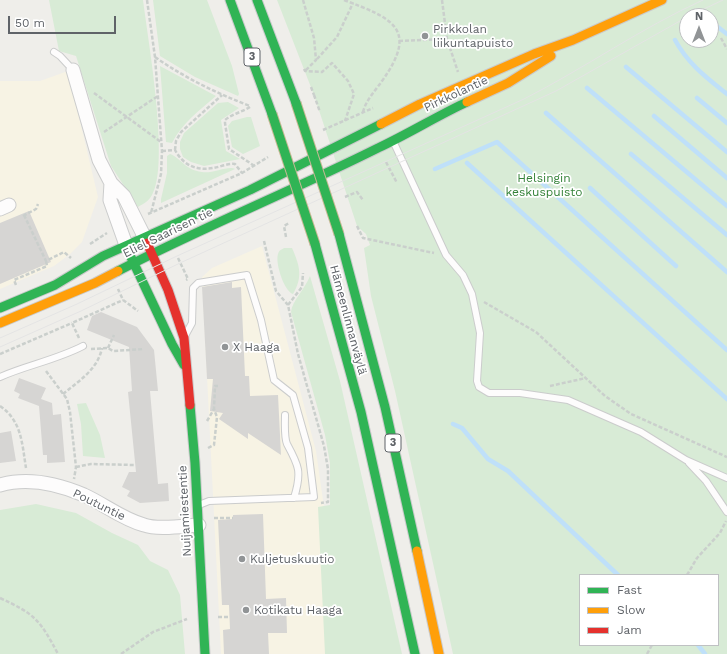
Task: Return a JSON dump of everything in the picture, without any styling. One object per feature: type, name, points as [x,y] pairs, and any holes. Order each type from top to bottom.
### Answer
[{"type":"main road","name":"Hämeenlinnanväylä","points":[[230,0],[272,114],[315,244],[361,412],[415,654]]},
{"type":"main road","name":"Hämeenlinnanväylä","points":[[257,0],[296,103],[339,234],[385,407],[439,654]]},
{"type":"main road","name":"Pirkkolantie","points":[[339,146],[420,104],[534,54],[573,40],[662,0]]},
{"type":"main road","name":"Pirkkolantie","points":[[346,164],[393,141],[433,118],[508,83],[539,64],[573,40]]},
{"type":"main road","name":"Eliel Saarisen tie","points":[[0,308],[55,285],[91,262],[144,236],[250,190],[339,146]]},
{"type":"main road","name":"Eliel Saarisen tie","points":[[0,323],[95,283],[172,243],[346,164]]},
{"type":"main road","name":"Nuijamiestentie","points":[[144,236],[168,290],[184,338],[197,505],[204,521],[206,654]]},
{"type":"main road","name":"Nuijamiestentie","points":[[126,245],[172,344],[186,367]]},
{"type":"street","points":[[75,76],[99,160],[111,183],[124,196],[144,236]]},
{"type":"street","points":[[111,183],[110,200],[126,245]]},
{"type":"street","name":"Poutuntie","points":[[0,485],[20,481],[40,482],[60,487],[84,495],[145,526],[204,521]]},
{"type":"lane","points":[[54,52],[60,56],[75,76]]},
{"type":"lane","points":[[393,141],[446,255],[463,275],[472,294],[480,333],[477,382],[482,391],[489,393],[520,393],[568,400],[641,432],[686,460],[727,478]]},
{"type":"lane","points":[[184,338],[192,322],[193,288],[198,283],[247,275],[261,320],[274,380],[293,395],[308,448],[314,497],[209,501],[197,505]]},
{"type":"lane","points":[[0,377],[22,367],[49,361],[82,346]]},
{"type":"lane","points":[[285,415],[287,443],[297,460],[298,474],[294,498]]},
{"type":"lane","points":[[686,460],[706,480],[727,512]]},
{"type":"path","points":[[147,0],[158,96],[162,151],[162,174],[151,214],[242,173],[235,164],[212,169],[198,169],[180,159],[175,150],[176,141],[181,132],[222,95]]},
{"type":"path","points":[[303,0],[314,38],[316,60]]},
{"type":"path","points":[[344,0],[375,12],[392,23],[399,35],[396,56],[389,71],[365,104],[363,112]]},
{"type":"path","points":[[442,0],[447,39],[459,74]]},
{"type":"path","points":[[305,71],[337,37],[353,3]]},
{"type":"path","points":[[721,38],[727,49]]},
{"type":"path","points":[[399,41],[447,39]]},
{"type":"path","points":[[154,57],[179,74],[222,95],[250,106],[240,113],[228,117],[224,123],[229,149],[253,165]]},
{"type":"path","points":[[305,71],[322,72],[332,63],[348,81],[354,94],[345,120],[346,125]]},
{"type":"path","points":[[305,71],[307,77]]},
{"type":"path","points":[[75,76],[161,143]]},
{"type":"path","points":[[310,83],[314,96]]},
{"type":"path","points":[[93,138],[158,96]]},
{"type":"path","points":[[162,151],[175,150]]},
{"type":"path","points":[[17,288],[14,280],[48,266],[24,216],[36,209],[38,204]]},
{"type":"path","points":[[357,226],[363,238],[446,255]]},
{"type":"path","points":[[264,240],[276,290],[288,305],[298,354],[324,446],[328,469],[328,501]]},
{"type":"path","points":[[172,243],[188,279]]},
{"type":"path","points":[[46,261],[64,252],[73,260]]},
{"type":"path","points":[[288,305],[302,287],[303,269]]},
{"type":"path","points":[[472,294],[536,332],[605,396],[630,414],[727,457]]},
{"type":"path","points":[[0,354],[123,300]]},
{"type":"path","points":[[72,323],[84,350],[108,348],[113,351],[144,348]]},
{"type":"path","points":[[108,348],[114,335]]},
{"type":"path","points":[[63,394],[94,368],[100,358],[102,348]]},
{"type":"path","points":[[40,363],[67,400],[70,412],[76,467],[73,481]]},
{"type":"path","points":[[542,388],[586,378]]},
{"type":"path","points":[[211,417],[214,409],[215,386],[218,386]]},
{"type":"path","points":[[0,406],[9,412],[20,432],[27,473]]},
{"type":"path","points":[[206,448],[212,448],[214,445],[217,417],[214,409]]},
{"type":"path","points":[[76,467],[91,464],[135,465]]},
{"type":"path","points":[[204,521],[233,518]]},
{"type":"path","points":[[688,574],[697,558],[720,533],[727,518]]},
{"type":"path","points":[[0,598],[30,613],[44,626],[58,654]]},
{"type":"path","points":[[215,617],[230,617]]},
{"type":"path","points":[[121,654],[153,632],[188,619]]},
{"type":"shaded area","points":[[68,71],[98,197],[82,242],[70,254],[54,266],[0,289],[0,81],[40,81]]},
{"type":"shaded area","points":[[262,246],[316,451],[339,613],[347,654],[221,654],[202,277],[212,268]]},
{"type":"green space","points":[[49,0],[143,0],[153,71],[159,157],[157,179],[152,195],[148,201],[138,207],[111,166],[76,56],[59,51]]},
{"type":"green space","points":[[153,0],[207,0],[232,66],[239,94],[238,96],[195,77],[160,56]]},
{"type":"green space","name":"Helsingin keskuspuisto","points":[[277,0],[727,0],[727,654],[453,654],[395,391],[371,296],[364,248],[370,245],[366,234],[357,226],[314,95]]},
{"type":"green space","points":[[160,66],[216,96],[186,123],[172,143],[166,142]]},
{"type":"green space","points":[[228,102],[239,108],[221,120],[226,151],[240,159],[204,166],[191,162],[183,157],[180,149],[180,142],[184,133],[218,103]]},
{"type":"green space","points":[[251,117],[260,146],[243,154],[232,147],[228,126],[232,121]]},
{"type":"green space","points":[[170,154],[196,171],[211,172],[229,168],[235,169],[161,203],[167,173],[167,156]]},
{"type":"green space","points":[[284,248],[292,248],[297,260],[299,277],[293,294],[286,288],[279,270],[277,258],[278,253]]},
{"type":"green space","points":[[310,276],[340,381],[402,654],[325,654],[318,507],[330,505],[330,463],[325,435],[291,312]]},
{"type":"green space","points":[[86,403],[100,435],[105,458],[83,456],[81,424],[77,404]]},
{"type":"green space","points":[[36,504],[76,513],[112,533],[138,545],[150,561],[168,570],[180,595],[185,654],[0,654],[0,510]]},
{"type":"building","points":[[29,211],[51,262],[0,284],[0,223]]},
{"type":"building","name":"X Haaga","points":[[232,282],[232,288],[241,287],[245,376],[249,376],[250,396],[278,395],[281,455],[248,433],[248,439],[219,419],[223,413],[210,411],[213,379],[207,379],[202,287]]},
{"type":"building","points":[[101,312],[137,327],[154,350],[158,391],[150,391],[158,484],[168,483],[169,501],[140,503],[127,496],[130,491],[122,487],[129,472],[136,472],[128,392],[132,391],[129,347],[87,330],[92,316]]},
{"type":"building","points":[[19,378],[46,388],[41,399],[52,403],[53,415],[61,414],[65,462],[47,463],[47,455],[43,455],[39,406],[18,398],[20,394],[14,391]]},
{"type":"building","points":[[11,431],[16,461],[0,463],[0,433]]},
{"type":"building","name":"Kuljetuskuutio","points":[[263,514],[266,599],[286,598],[287,633],[268,633],[269,654],[224,654],[223,630],[230,629],[229,605],[222,605],[218,520],[233,519],[233,515]]},
{"type":"waterway","points":[[719,28],[727,34]]},
{"type":"waterway","points":[[675,40],[680,49],[692,63],[727,94]]},
{"type":"waterway","points":[[626,67],[727,152]]},
{"type":"waterway","points":[[587,88],[727,206]]},
{"type":"waterway","points":[[697,98],[727,123]]},
{"type":"waterway","points":[[546,113],[727,272]]},
{"type":"waterway","points":[[654,116],[727,178]]},
{"type":"waterway","points":[[435,169],[497,142],[727,350]]},
{"type":"waterway","points":[[631,154],[727,235]]},
{"type":"waterway","points":[[467,163],[727,399]]},
{"type":"waterway","points":[[590,188],[676,266]]},
{"type":"waterway","points":[[453,424],[462,428],[488,459],[508,471],[617,574]]},
{"type":"waterway","points":[[699,646],[705,654]]},
{"type":"tram line","points":[[0,338],[524,99],[635,35],[703,0]]},
{"type":"tram line","points":[[706,8],[723,0]]},
{"type":"tram line","points":[[0,347],[556,91],[679,22]]},
{"type":"traffic: fast","points":[[230,0],[272,114]]},
{"type":"traffic: fast","points":[[257,0],[296,103]]},
{"type":"traffic: fast","points":[[118,271],[182,239],[346,164],[467,102]]},
{"type":"traffic: fast","points":[[296,103],[339,234]]},
{"type":"traffic: fast","points":[[272,114],[315,244]]},
{"type":"traffic: fast","points":[[0,308],[55,285],[103,256],[250,190],[381,124]]},
{"type":"traffic: fast","points":[[339,234],[385,407],[417,551]]},
{"type":"traffic: fast","points":[[315,244],[361,412],[415,654]]},
{"type":"traffic: fast","points":[[129,253],[172,344],[184,365]]},
{"type":"traffic: fast","points":[[190,405],[195,463],[205,654]]},
{"type":"traffic: slow","points":[[381,124],[420,104],[534,54],[573,40],[662,0]]},
{"type":"traffic: slow","points":[[467,102],[508,83],[551,56]]},
{"type":"traffic: slow","points":[[0,323],[95,283],[118,271]]},
{"type":"traffic: slow","points":[[417,551],[439,654]]},
{"type":"traffic: jam","points":[[147,243],[168,290],[184,338],[190,405]]},
{"type":"place","name":"Pirkkolan liikuntapuisto","points":[[425,36]]},
{"type":"place","name":"X Haaga","points":[[225,347]]},
{"type":"place","name":"Kuljetuskuutio","points":[[242,559]]},
{"type":"place","name":"Kotikatu Haaga","points":[[246,610]]}]
